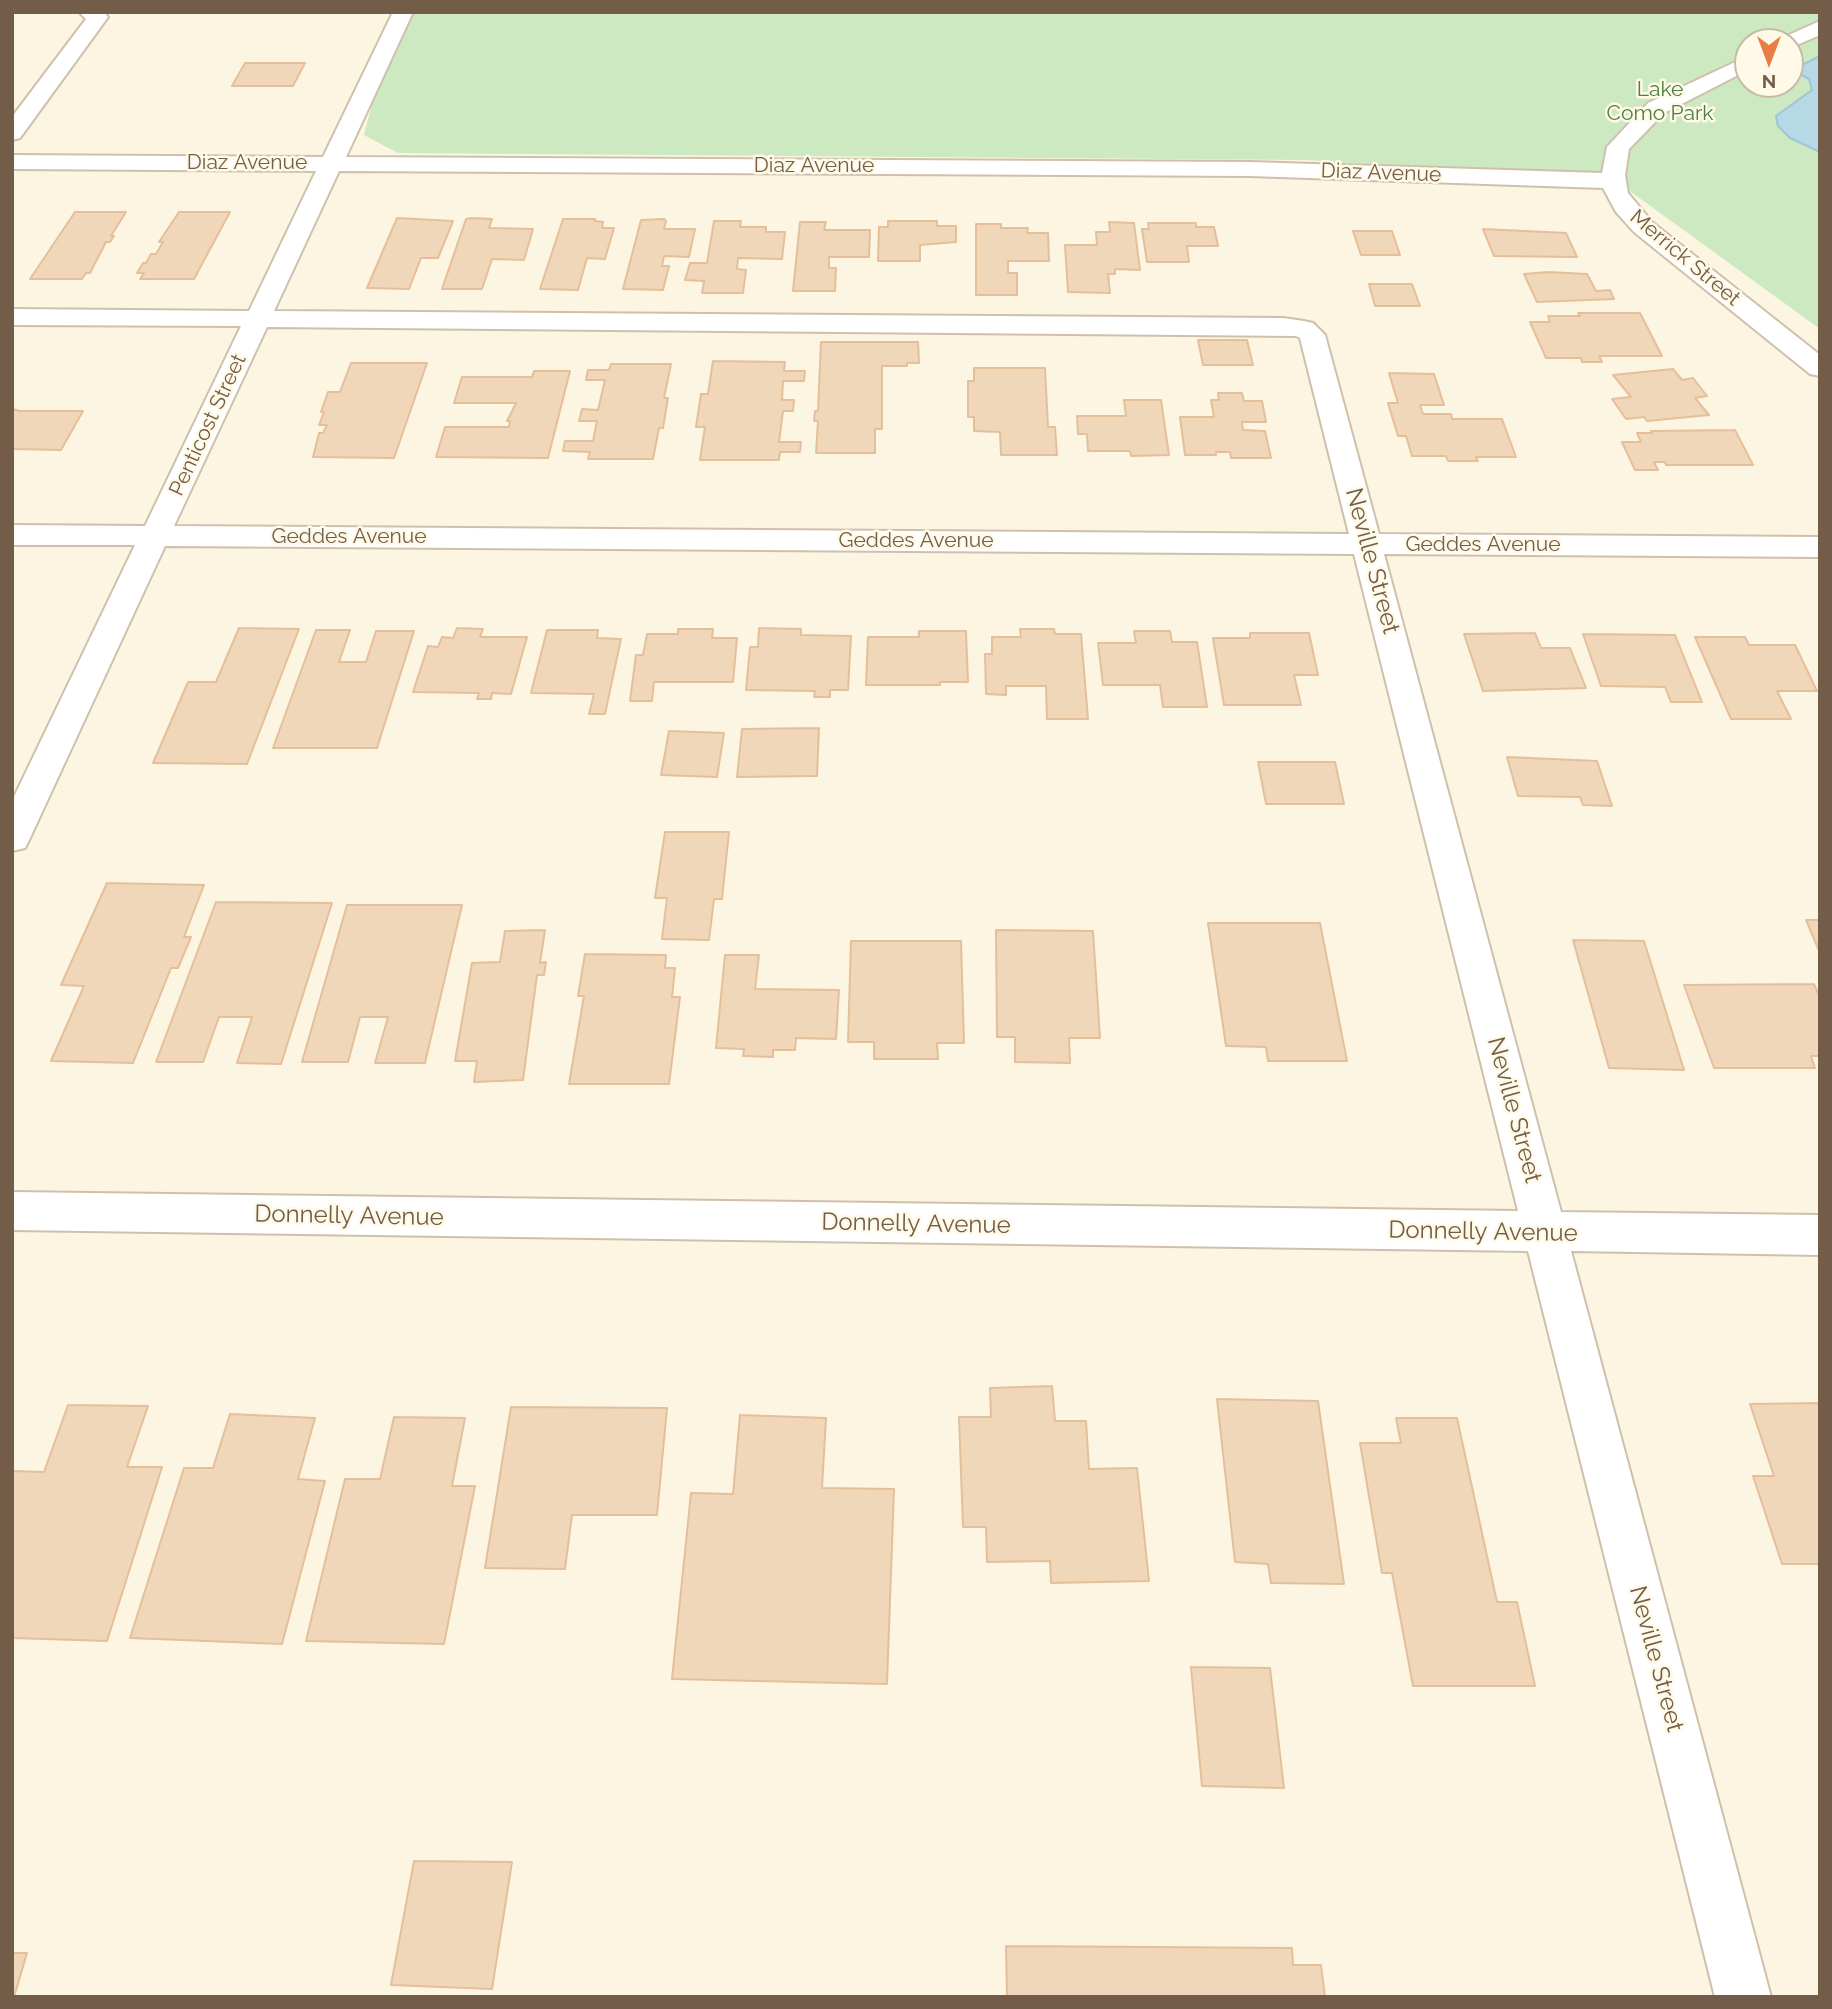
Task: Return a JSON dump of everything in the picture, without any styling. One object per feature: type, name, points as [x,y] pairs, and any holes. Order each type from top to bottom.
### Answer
[{"type":"street","points":[[12,133],[98,17],[89,12]]},
{"type":"street","name":"Penticost Street","points":[[12,838],[403,12]]},
{"type":"street","points":[[1804,35],[1820,27]]},
{"type":"street","name":"Merrick Street","points":[[1734,69],[1656,108],[1618,147],[1613,175],[1616,193],[1624,207],[1643,227],[1820,368]]},
{"type":"street","name":"Diaz Avenue","points":[[12,162],[1250,169],[1616,181]]},
{"type":"street","points":[[12,317],[258,320]]},
{"type":"street","name":"Neville Street","points":[[258,320],[1283,326],[1304,329],[1312,335],[1743,1997]]},
{"type":"street","name":"Geddes Avenue","points":[[12,535],[1820,547]]},
{"type":"street","name":"Donnelly Avenue","points":[[12,1210],[1820,1235]]},
{"type":"green space","name":"Lake Como Park","points":[[396,12],[1820,12],[1820,329],[1616,181],[1308,160],[398,153],[364,135]]},
{"type":"water","points":[[1820,56],[1820,152],[1790,138],[1778,126],[1776,116],[1812,90],[1809,79],[1804,76],[1804,64]]},
{"type":"building","points":[[245,63],[305,63],[293,86],[232,86]]},
{"type":"building","points":[[75,212],[126,212],[90,273],[86,273],[82,279],[30,279]]},
{"type":"building","points":[[179,212],[230,212],[194,279],[140,279],[144,273],[137,273],[151,254],[156,254],[163,242],[159,242]]},
{"type":"building","points":[[397,218],[453,221],[438,258],[421,258],[409,289],[367,288]]},
{"type":"building","points":[[466,219],[492,219],[489,228],[533,229],[524,260],[492,259],[482,289],[442,289]]},
{"type":"building","points":[[563,219],[595,219],[603,222],[602,228],[614,228],[605,259],[587,258],[578,290],[540,289]]},
{"type":"building","points":[[664,219],[664,229],[695,229],[689,257],[664,256],[662,266],[669,266],[663,290],[623,289],[641,220]]},
{"type":"building","points":[[714,221],[741,221],[740,227],[766,227],[766,232],[785,232],[782,259],[738,258],[737,269],[746,270],[743,293],[702,293],[704,281],[685,280],[690,263],[707,263]]},
{"type":"building","points":[[888,221],[937,221],[937,226],[956,226],[956,242],[920,245],[920,261],[878,261],[879,227],[888,227]]},
{"type":"building","points":[[800,222],[826,222],[824,230],[870,230],[869,257],[829,257],[829,268],[836,268],[835,291],[793,291]]},
{"type":"building","points":[[1109,222],[1134,223],[1140,270],[1115,269],[1115,274],[1108,274],[1110,293],[1068,292],[1065,245],[1097,245],[1096,232],[1110,232]]},
{"type":"building","points":[[1148,223],[1196,223],[1196,227],[1214,227],[1218,246],[1187,246],[1189,262],[1147,262],[1142,229],[1149,229]]},
{"type":"building","points":[[976,224],[1001,224],[1001,228],[1028,228],[1027,233],[1048,233],[1049,261],[1008,261],[1008,273],[1017,273],[1017,295],[976,295]]},
{"type":"building","points":[[1483,229],[1566,233],[1577,257],[1494,256]]},
{"type":"building","points":[[1353,231],[1392,231],[1400,255],[1361,255]]},
{"type":"building","points":[[1524,274],[1587,274],[1596,291],[1610,290],[1614,299],[1537,302]]},
{"type":"building","points":[[1369,284],[1412,284],[1420,306],[1375,306]]},
{"type":"building","points":[[1578,313],[1640,313],[1662,356],[1599,356],[1602,362],[1582,362],[1581,358],[1546,358],[1530,322],[1550,322],[1548,316],[1580,316]]},
{"type":"building","points":[[1198,340],[1247,340],[1253,365],[1203,365]]},
{"type":"building","points":[[821,342],[918,342],[919,363],[882,366],[882,429],[875,429],[875,453],[816,453],[818,421],[814,421],[815,411],[818,411]]},
{"type":"building","points":[[713,361],[785,362],[784,371],[805,371],[804,381],[783,381],[782,400],[794,400],[793,411],[783,411],[779,442],[801,442],[800,452],[780,452],[779,460],[700,460],[705,427],[696,427],[701,394],[708,394]]},
{"type":"building","points":[[351,363],[427,363],[394,458],[313,457],[319,433],[323,433],[327,425],[319,425],[328,392],[340,392]]},
{"type":"building","points":[[611,364],[671,364],[664,398],[668,398],[663,428],[659,428],[653,459],[588,459],[590,452],[563,451],[565,441],[593,441],[597,421],[579,421],[582,409],[598,410],[605,380],[586,380],[588,370],[609,370]]},
{"type":"building","points":[[974,368],[1045,368],[1048,427],[1055,427],[1057,455],[1001,455],[1000,432],[974,431],[974,417],[968,417],[968,381],[974,381]]},
{"type":"building","points":[[1673,369],[1682,380],[1693,378],[1707,396],[1695,398],[1709,415],[1647,421],[1644,417],[1626,419],[1612,399],[1631,397],[1613,375]]},
{"type":"building","points":[[534,371],[570,371],[548,458],[436,457],[445,427],[509,427],[510,421],[507,421],[516,403],[454,403],[462,377],[532,377]]},
{"type":"building","points":[[1389,373],[1434,374],[1444,405],[1420,405],[1423,414],[1451,414],[1452,419],[1502,419],[1516,457],[1476,457],[1478,461],[1448,461],[1446,456],[1412,456],[1406,436],[1398,436],[1388,403],[1398,403]]},
{"type":"building","points":[[1218,393],[1242,393],[1244,401],[1262,401],[1266,422],[1242,422],[1243,430],[1265,431],[1271,458],[1231,458],[1230,452],[1185,455],[1180,417],[1214,417],[1211,400],[1219,400]]},
{"type":"building","points":[[1124,400],[1161,400],[1169,455],[1131,456],[1130,451],[1088,451],[1087,434],[1078,434],[1077,416],[1126,416]]},
{"type":"building","points":[[12,409],[83,411],[61,450],[12,449]]},
{"type":"building","points":[[1735,430],[1753,465],[1666,465],[1665,462],[1654,462],[1658,470],[1635,470],[1622,442],[1641,442],[1637,433],[1652,433],[1651,431]]},
{"type":"building","points":[[239,628],[299,629],[247,764],[153,763],[188,682],[216,682]]},
{"type":"building","points":[[457,628],[483,629],[480,637],[527,637],[511,694],[492,693],[491,699],[477,699],[479,693],[413,692],[428,646],[438,647],[442,637],[453,638]]},
{"type":"building","points":[[759,628],[801,629],[801,635],[851,636],[848,690],[830,690],[830,697],[814,697],[815,691],[746,690],[750,647],[758,647]]},
{"type":"building","points":[[678,629],[713,629],[712,638],[737,638],[733,682],[654,682],[652,701],[630,701],[636,655],[643,655],[647,634],[678,634]]},
{"type":"building","points":[[1020,629],[1054,629],[1055,634],[1081,634],[1088,719],[1047,719],[1046,686],[1006,686],[1006,695],[986,694],[985,654],[992,654],[992,637],[1021,637]]},
{"type":"building","points":[[316,630],[350,630],[339,662],[366,662],[376,631],[414,631],[377,748],[273,748]]},
{"type":"building","points":[[547,630],[598,630],[597,638],[621,639],[605,714],[589,714],[594,694],[531,693]]},
{"type":"building","points":[[919,631],[966,631],[968,682],[940,682],[940,685],[866,685],[868,637],[919,637]]},
{"type":"building","points":[[1134,631],[1170,631],[1172,642],[1197,642],[1207,707],[1163,707],[1160,685],[1103,685],[1098,643],[1136,643]]},
{"type":"building","points":[[1250,633],[1309,633],[1318,675],[1294,675],[1301,705],[1224,705],[1213,638],[1250,638]]},
{"type":"building","points":[[1535,633],[1541,648],[1570,648],[1586,688],[1483,691],[1464,634]]},
{"type":"building","points":[[1583,634],[1675,635],[1702,702],[1671,702],[1665,687],[1601,686]]},
{"type":"building","points":[[1695,637],[1745,637],[1749,645],[1795,645],[1817,691],[1777,691],[1791,719],[1731,719]]},
{"type":"building","points":[[819,728],[817,776],[737,777],[742,729]]},
{"type":"building","points":[[669,731],[724,733],[717,777],[661,775]]},
{"type":"building","points":[[1507,757],[1597,761],[1612,806],[1583,805],[1580,797],[1518,796]]},
{"type":"building","points":[[1258,762],[1335,762],[1344,804],[1266,804]]},
{"type":"building","points":[[665,832],[729,832],[722,899],[714,899],[709,940],[662,939],[667,898],[655,898]]},
{"type":"building","points":[[107,883],[204,885],[184,937],[191,937],[178,968],[171,968],[133,1063],[51,1061],[84,986],[61,985]]},
{"type":"building","points":[[216,902],[332,903],[281,1064],[237,1063],[252,1017],[219,1017],[203,1062],[156,1062]]},
{"type":"building","points":[[347,905],[462,905],[425,1063],[375,1063],[388,1017],[360,1017],[348,1062],[302,1062]]},
{"type":"building","points":[[1806,920],[1820,920],[1820,953]]},
{"type":"building","points":[[1208,923],[1320,923],[1347,1061],[1268,1061],[1266,1047],[1226,1046]]},
{"type":"building","points":[[545,930],[540,963],[546,962],[544,975],[537,975],[523,1080],[474,1082],[477,1061],[455,1061],[472,963],[500,962],[505,931]]},
{"type":"building","points":[[996,930],[1093,931],[1100,1038],[1069,1038],[1070,1063],[1015,1062],[1015,1037],[997,1037]]},
{"type":"building","points":[[1573,940],[1644,941],[1684,1070],[1609,1068]]},
{"type":"building","points":[[851,941],[961,941],[964,1043],[937,1043],[938,1059],[874,1059],[874,1042],[848,1042]]},
{"type":"building","points":[[585,954],[666,955],[665,968],[675,968],[672,997],[680,997],[669,1084],[569,1084],[584,996],[578,996]]},
{"type":"building","points":[[725,955],[759,955],[755,989],[839,990],[836,1039],[796,1038],[795,1050],[773,1050],[773,1057],[743,1056],[744,1049],[716,1048]]},
{"type":"building","points":[[1814,984],[1820,998],[1820,1056],[1811,1056],[1815,1068],[1714,1068],[1684,985]]},
{"type":"building","points":[[1052,1386],[1055,1421],[1086,1421],[1089,1469],[1137,1468],[1149,1581],[1051,1583],[1050,1561],[987,1562],[986,1527],[963,1527],[959,1417],[991,1417],[990,1388]]},
{"type":"building","points":[[1217,1399],[1318,1401],[1344,1584],[1271,1583],[1268,1564],[1235,1562]]},
{"type":"building","points":[[1820,1403],[1820,1564],[1782,1564],[1753,1476],[1774,1476],[1750,1404]]},
{"type":"building","points":[[68,1405],[148,1406],[127,1467],[162,1467],[107,1641],[12,1638],[12,1471],[44,1472]]},
{"type":"building","points":[[511,1407],[667,1408],[657,1515],[572,1515],[565,1569],[485,1568]]},
{"type":"building","points":[[230,1414],[315,1418],[298,1479],[325,1481],[282,1644],[130,1638],[184,1468],[213,1468]]},
{"type":"building","points":[[740,1415],[826,1418],[822,1488],[894,1489],[887,1684],[672,1679],[691,1493],[733,1494]]},
{"type":"building","points":[[394,1417],[465,1418],[452,1486],[475,1486],[444,1644],[306,1641],[345,1479],[380,1479]]},
{"type":"building","points":[[1396,1418],[1457,1418],[1497,1602],[1517,1602],[1535,1686],[1413,1686],[1392,1573],[1382,1573],[1360,1443],[1401,1443]]},
{"type":"building","points":[[1191,1667],[1270,1668],[1284,1788],[1202,1786]]},
{"type":"building","points":[[414,1861],[512,1862],[492,1989],[391,1985]]},
{"type":"building","points":[[1006,1946],[1292,1948],[1293,1965],[1321,1965],[1325,1997],[1007,1997]]},
{"type":"building","points":[[12,1953],[27,1953],[14,1997],[12,1997]]}]
